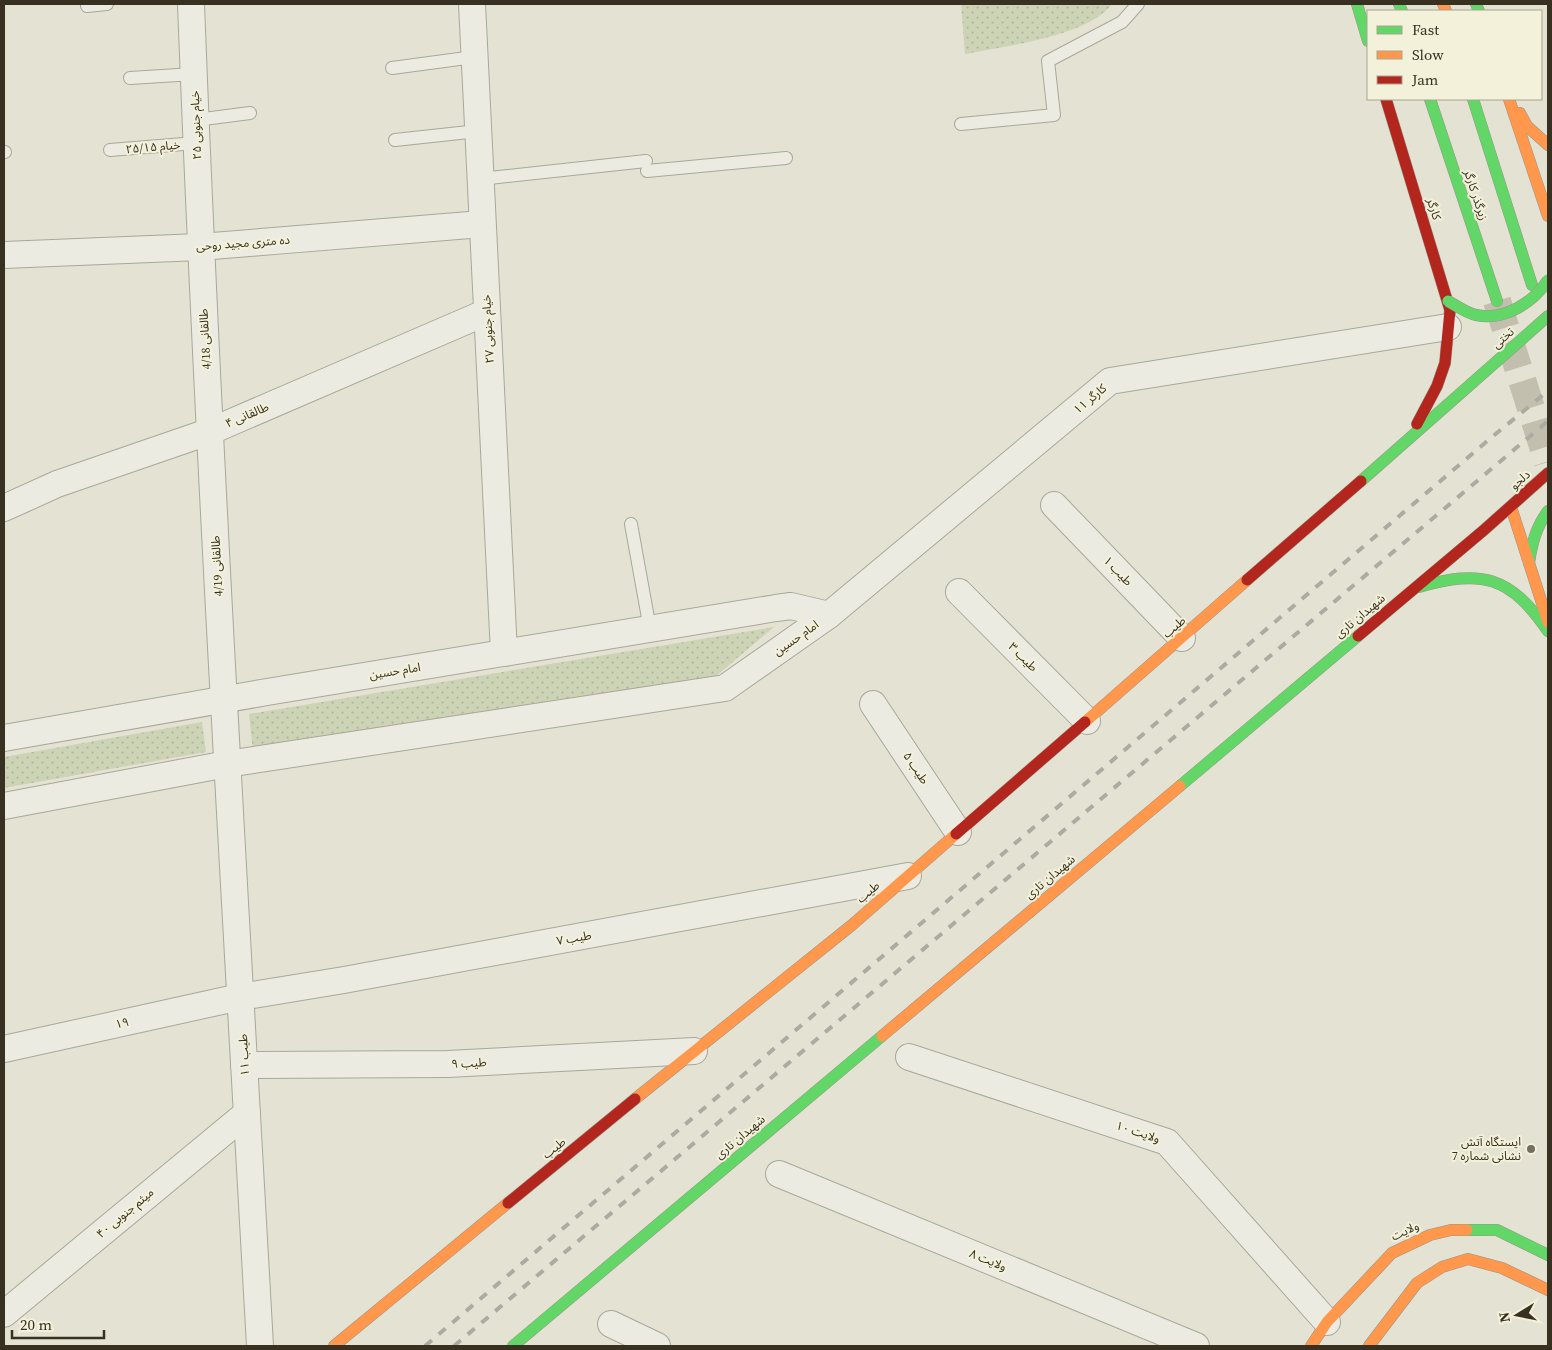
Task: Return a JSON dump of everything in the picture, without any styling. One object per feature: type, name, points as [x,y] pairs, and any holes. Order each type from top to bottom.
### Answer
[{"type":"street","name":"خیام جنوبی ۲۵","points":[[191,4],[200,247]]},
{"type":"street","name":"خیام جنوبی ۲۷","points":[[472,4],[504,653]]},
{"type":"street","points":[[1357,4],[1367,38]]},
{"type":"street","name":"کارگر","points":[[1386,100],[1450,310],[1446,363],[1424,412],[1406,442]]},
{"type":"street","name":"زیرگذر کارگر","points":[[1430,100],[1496,301]]},
{"type":"street","points":[[1473,100],[1532,285]]},
{"type":"street","points":[[1510,100],[1548,216]]},
{"type":"street","points":[[1511,100],[1527,126],[1548,146]]},
{"type":"street","name":"ده متری مجید روحی","points":[[4,255],[200,247],[482,224]]},
{"type":"street","name":"طالقانی 4/18","points":[[200,247],[211,431]]},
{"type":"street","points":[[1448,301],[1462,310],[1477,315],[1496,316],[1515,309],[1533,299],[1548,280]]},
{"type":"street","name":"طالقانی ۴","points":[[4,508],[58,484],[211,431],[487,312]]},
{"type":"street","name":"تختی","points":[[1406,442],[1548,316]]},
{"type":"street","name":"کارگر ۱۱","points":[[829,615],[1110,381],[1448,327]]},
{"type":"street","name":"طالقانی 4/19","points":[[211,431],[227,764]]},
{"type":"street","name":"طیب","points":[[334,1346],[852,924],[1406,442]]},
{"type":"street","name":"دلجو","points":[[1511,507],[1548,473]]},
{"type":"street","name":"طیب ۱","points":[[1054,504],[1182,638]]},
{"type":"street","points":[[1511,507],[1548,623]]},
{"type":"street","name":"شهیدان تاری","points":[[513,1346],[1511,507]]},
{"type":"street","points":[[1529,563],[1532,538],[1548,511]]},
{"type":"street","points":[[1415,588],[1443,580],[1468,578],[1490,580],[1512,591],[1534,611],[1548,631]]},
{"type":"street","name":"طیب ۳","points":[[959,592],[1087,721]]},
{"type":"street","name":"امام حسین","points":[[4,738],[791,606],[829,615]]},
{"type":"street","name":"امام حسین","points":[[4,806],[227,764],[725,688],[829,615]]},
{"type":"street","name":"طیب ۵","points":[[873,704],[958,832]]},
{"type":"street","name":"طیب ۱۱","points":[[227,764],[260,1346]]},
{"type":"street","name":"طیب ۷","points":[[240,997],[354,978],[908,876]]},
{"type":"street","name":"۱۹","points":[[4,1049],[240,997]]},
{"type":"street","name":"طیب ۹","points":[[244,1065],[448,1064],[694,1051]]},
{"type":"street","name":"ولایت ۱۰","points":[[909,1057],[1167,1142],[1327,1322]]},
{"type":"street","name":"میثم جنوبی ۴۰","points":[[4,1314],[247,1113]]},
{"type":"street","name":"ولایت ۸","points":[[779,1174],[1196,1346]]},
{"type":"street","name":"ولایت","points":[[1311,1346],[1327,1322],[1392,1253],[1430,1235],[1451,1230],[1497,1230],[1548,1255]]},
{"type":"street","points":[[1488,1264],[1482,1260],[1481,1246],[1483,1237],[1497,1230]]},
{"type":"street","points":[[1392,1253],[1408,1256]]},
{"type":"street","points":[[1369,1346],[1417,1283],[1442,1267],[1468,1259],[1502,1268],[1548,1290]]},
{"type":"street","points":[[1417,1283],[1420,1271]]},
{"type":"street","points":[[611,1324],[658,1346]]},
{"type":"lane","points":[[87,6],[107,4]]},
{"type":"lane","points":[[961,124],[1054,115],[1048,61],[1122,22],[1138,4]]},
{"type":"lane","points":[[392,68],[474,58]]},
{"type":"lane","points":[[130,78],[194,74]]},
{"type":"lane","name":"خیام ۲۵/۱۵","points":[[110,150],[196,132],[250,113]]},
{"type":"lane","points":[[394,140],[478,130]]},
{"type":"lane","points":[[480,179],[647,166],[786,158]]},
{"type":"lane","points":[[631,524],[650,629]]},
{"type":"green space","points":[[961,4],[1112,4],[1100,15],[1084,25],[1065,32],[1022,43],[965,54]]},
{"type":"green space","points":[[774,627],[716,676],[253,751],[249,714]]},
{"type":"green space","points":[[202,722],[206,752],[4,788],[4,757]]},
{"type":"tunnel","points":[[1497,301],[1548,462]]},
{"type":"railway","points":[[425,1346],[1548,391]]},
{"type":"railway","points":[[454,1346],[1548,421]]},
{"type":"traffic: fast","points":[[1357,4],[1367,38]]},
{"type":"traffic: fast","points":[[1399,4],[1402,10]]},
{"type":"traffic: fast","points":[[1476,4],[1479,10]]},
{"type":"traffic: fast","points":[[1430,100],[1497,301]]},
{"type":"traffic: fast","points":[[1473,100],[1532,285]]},
{"type":"traffic: fast","points":[[1448,301],[1476,315],[1487,316],[1507,313],[1526,303],[1548,280]]},
{"type":"traffic: fast","points":[[1361,481],[1548,316]]},
{"type":"traffic: fast","points":[[1529,563],[1535,536],[1540,523],[1548,511]]},
{"type":"traffic: fast","points":[[1419,587],[1441,581],[1460,579],[1477,579],[1493,582],[1507,588],[1521,598],[1548,631]]},
{"type":"traffic: fast","points":[[1180,786],[1358,636]]},
{"type":"traffic: fast","points":[[513,1346],[882,1036]]},
{"type":"traffic: fast","points":[[1467,1230],[1497,1230],[1548,1255]]},
{"type":"traffic: slow","points":[[1443,4],[1446,10]]},
{"type":"traffic: slow","points":[[1509,100],[1548,216]]},
{"type":"traffic: slow","points":[[1520,113],[1527,126],[1548,145]]},
{"type":"traffic: slow","points":[[1511,507],[1548,622]]},
{"type":"traffic: slow","points":[[1085,722],[1247,580]]},
{"type":"traffic: slow","points":[[882,1036],[1180,786]]},
{"type":"traffic: slow","points":[[635,1099],[852,925],[956,834]]},
{"type":"traffic: slow","points":[[334,1346],[508,1203]]},
{"type":"traffic: slow","points":[[1311,1346],[1327,1322],[1392,1253],[1430,1235],[1451,1230],[1467,1230]]},
{"type":"traffic: slow","points":[[1369,1346],[1417,1283],[1442,1267],[1468,1259],[1502,1268],[1548,1290]]},
{"type":"traffic: jam","points":[[1386,100],[1450,310],[1445,363],[1437,386],[1417,424]]},
{"type":"traffic: jam","points":[[1358,636],[1484,530],[1548,473]]},
{"type":"traffic: jam","points":[[1247,580],[1361,481]]},
{"type":"traffic: jam","points":[[956,834],[1085,722]]},
{"type":"traffic: jam","points":[[508,1203],[635,1099]]},
{"type":"place","name":"ایستگاه آتش نشانی شماره 7","points":[[1531,1149]]}]
